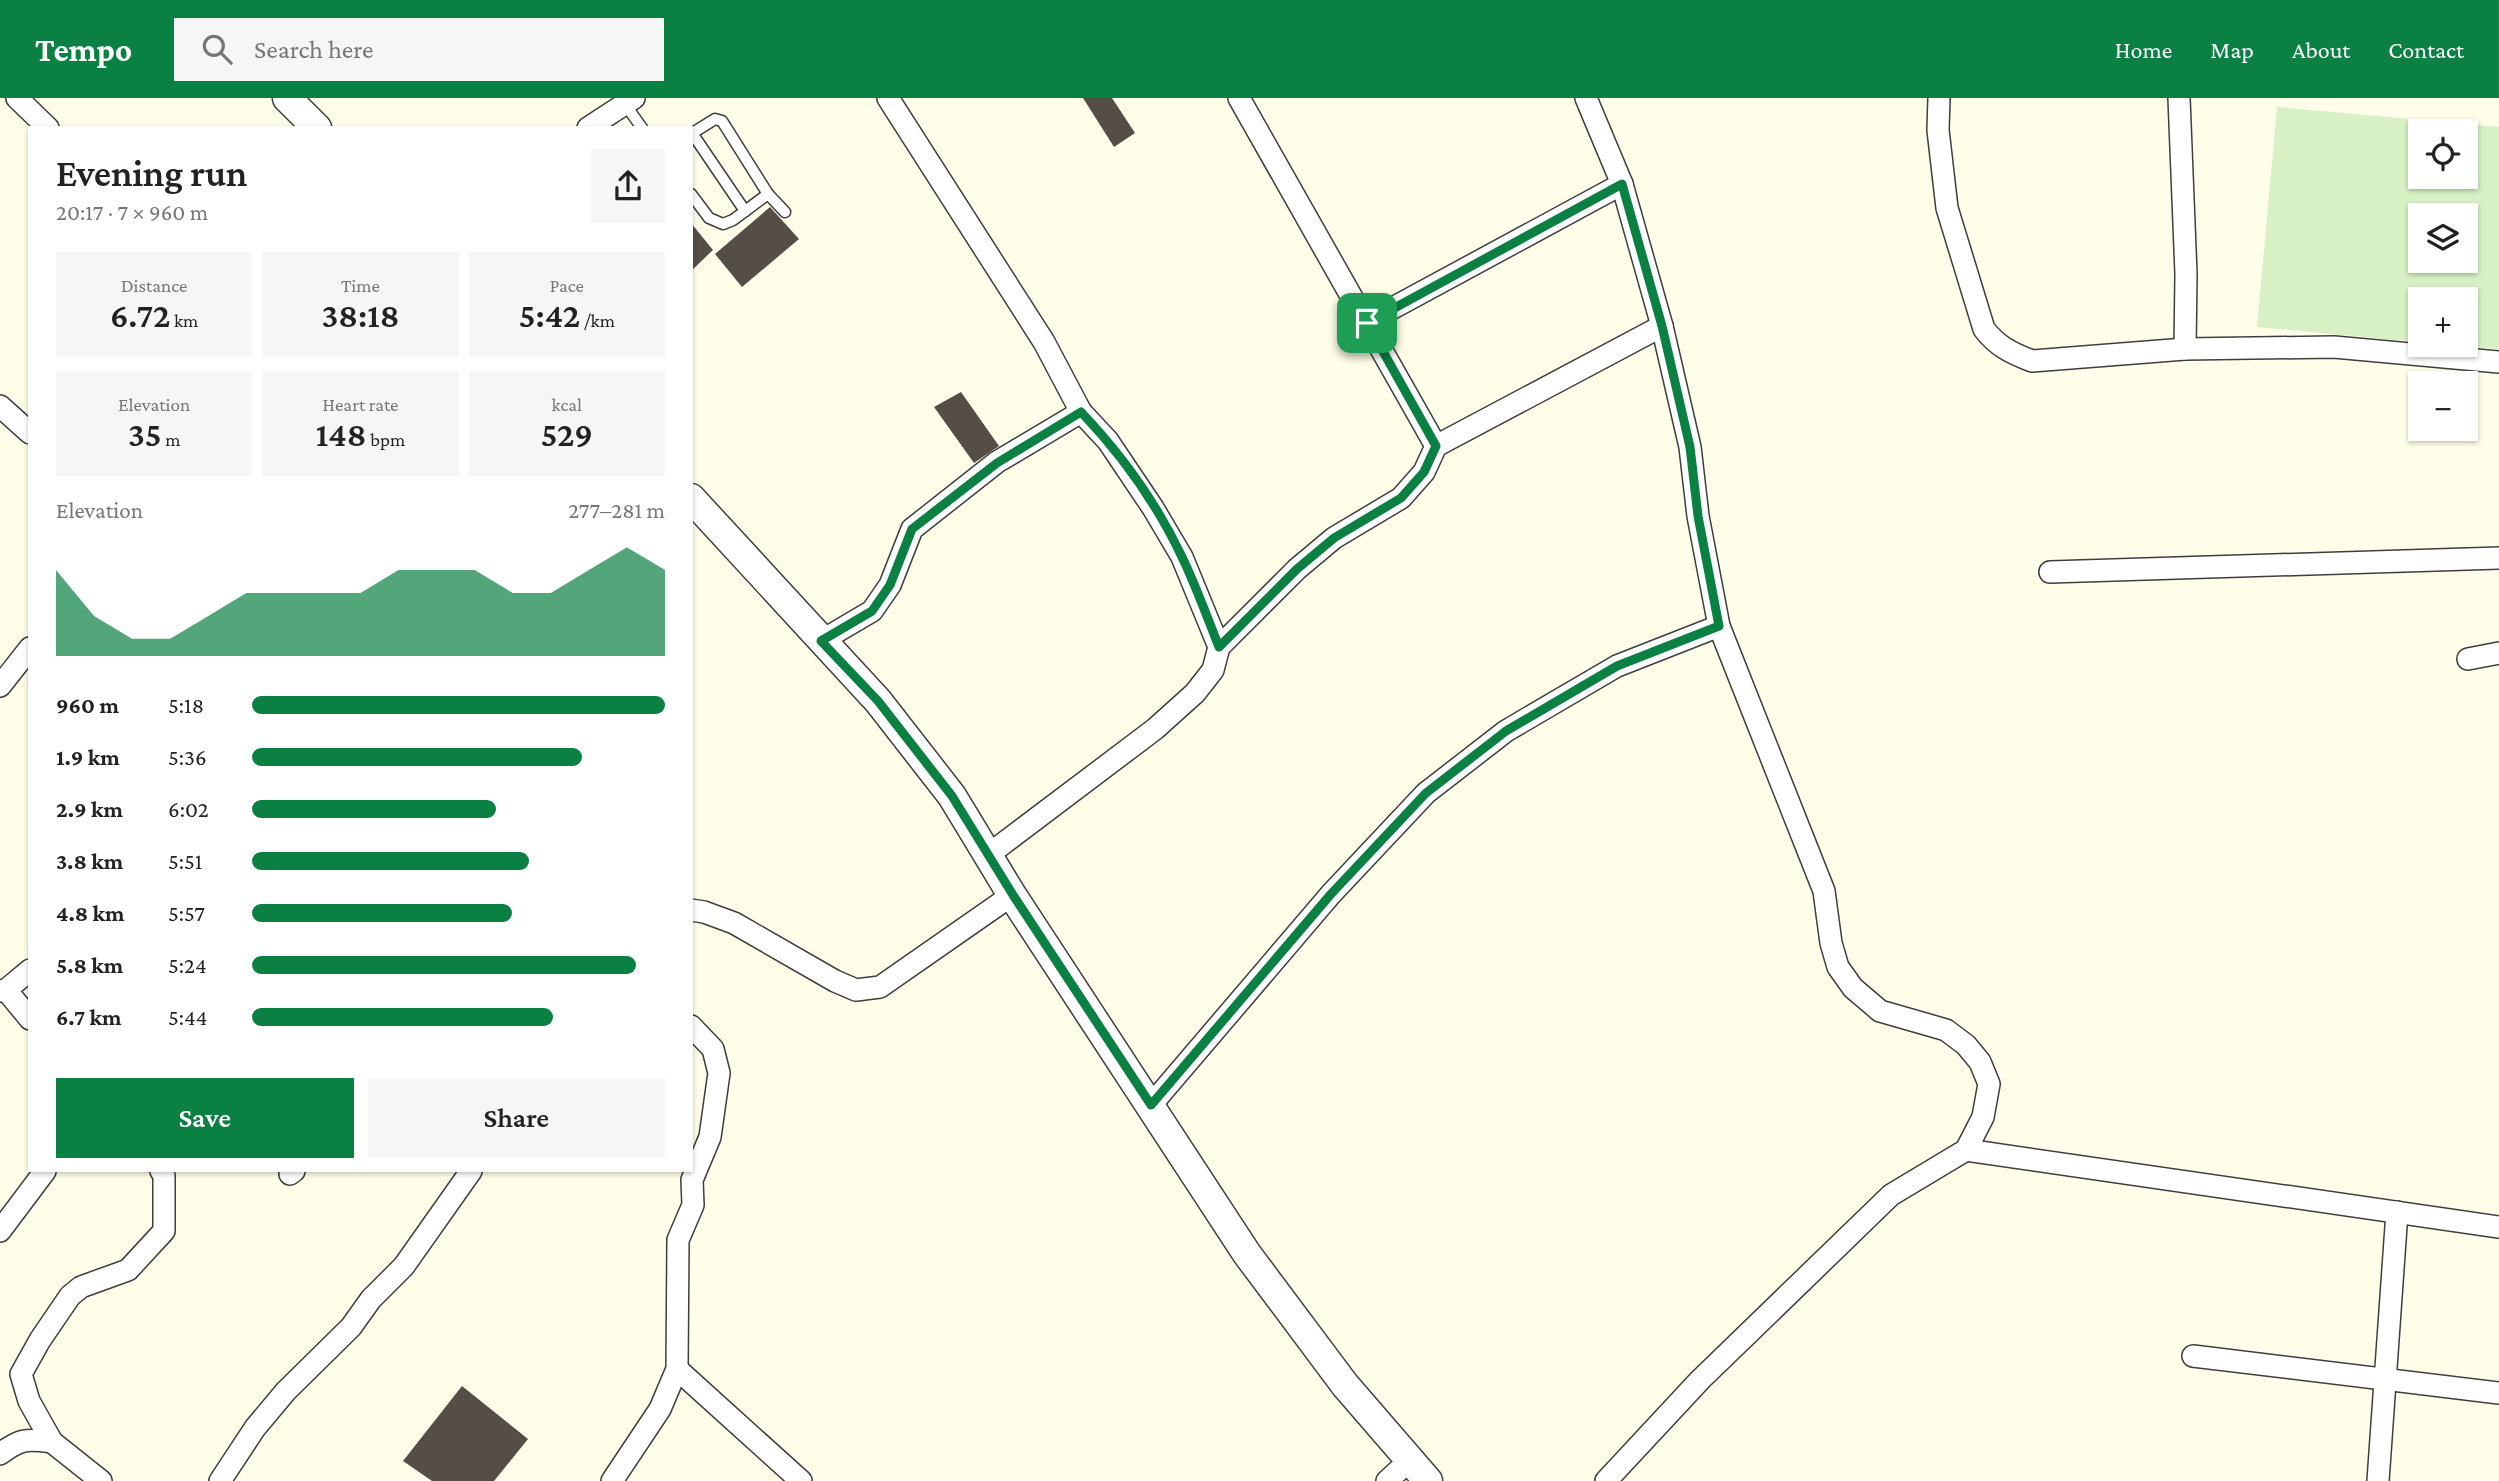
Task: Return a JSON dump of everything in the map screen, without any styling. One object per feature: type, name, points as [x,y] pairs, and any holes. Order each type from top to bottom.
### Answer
[{"type":"street","points":[[17,98],[46,126]]},
{"type":"street","points":[[287,98],[315,126]]},
{"type":"street","points":[[888,98],[1044,342],[1081,412],[1108,441],[1129,470],[1182,556],[1219,647]]},
{"type":"street","points":[[1239,98],[1436,446]]},
{"type":"street","points":[[1586,98],[1622,184],[1662,326],[1690,447],[1698,516],[1719,626],[1824,891],[1831,943],[1838,967],[1853,988],[1880,1011],[1946,1030],[1966,1045],[1980,1062],[1989,1084],[1983,1117],[1966,1150],[1891,1195],[1700,1380],[1606,1481]]},
{"type":"street","points":[[1939,98],[1938,130],[1947,208],[1984,329],[1994,342],[2010,353],[2032,361],[2185,349],[2334,347],[2499,362]]},
{"type":"street","points":[[2179,98],[2186,274],[2185,349]]},
{"type":"street","points":[[591,126],[629,101]]},
{"type":"street","points":[[1367,323],[1622,184]]},
{"type":"street","points":[[988,855],[1155,729],[1195,693],[1213,670],[1219,647],[1297,569],[1334,538],[1401,498],[1424,472],[1436,446],[1662,326]]},
{"type":"street","points":[[0,406],[28,431]]},
{"type":"street","points":[[821,641],[872,611],[890,585],[912,529],[997,463],[1081,412]]},
{"type":"street","points":[[693,500],[878,701],[952,796],[1013,895],[1247,1254],[1345,1385],[1429,1481]]},
{"type":"street","points":[[2050,572],[2499,558]]},
{"type":"street","points":[[1151,1105],[1331,894],[1426,793],[1506,731],[1617,666],[1719,626]]},
{"type":"street","points":[[0,686],[28,651]]},
{"type":"street","points":[[2468,659],[2499,653]]},
{"type":"street","points":[[693,910],[734,923],[835,982],[856,990],[880,987],[1013,895]]},
{"type":"street","points":[[28,971],[3,990],[28,1017]]},
{"type":"street","points":[[612,1481],[660,1409],[677,1369],[678,1240],[693,1205],[692,1180],[710,1137],[719,1073],[713,1049],[693,1028]]},
{"type":"street","points":[[1966,1150],[2499,1227]]},
{"type":"street","points":[[0,1231],[44,1172]]},
{"type":"street","points":[[100,1481],[52,1442],[29,1401],[21,1374],[70,1296],[81,1287],[128,1270],[164,1231],[164,1175],[162,1172]]},
{"type":"street","points":[[220,1481],[255,1428],[286,1391],[351,1327],[371,1299],[404,1266],[470,1172]]},
{"type":"street","points":[[2378,1481],[2397,1212]]},
{"type":"street","points":[[2193,1356],[2499,1393]]},
{"type":"street","points":[[677,1369],[801,1481]]},
{"type":"street","points":[[0,1454],[16,1442],[52,1442]]},
{"type":"street","points":[[1387,1481],[1410,1460]]},
{"type":"lane","points":[[629,101],[641,126]]},
{"type":"lane","points":[[693,133],[715,119],[722,121],[768,194],[785,212]]},
{"type":"lane","points":[[693,135],[745,211]]},
{"type":"lane","points":[[693,196],[714,222],[728,223],[768,194]]},
{"type":"green space","points":[[2277,107],[2410,119],[2408,119],[2408,189],[2478,189],[2478,125],[2499,127],[2499,349],[2478,347],[2478,287],[2408,287],[2408,341],[2257,327]]},
{"type":"building","points":[[1083,98],[1112,98],[1135,133],[1114,147]]},
{"type":"building","points":[[770,207],[799,239],[742,287],[715,254]]},
{"type":"building","points":[[693,225],[713,250],[693,269]]},
{"type":"building","points":[[961,392],[999,446],[974,463],[934,407]]},
{"type":"building","points":[[462,1386],[528,1439],[494,1481],[432,1481],[403,1461]]},
{"type":"route","points":[[1622,184],[1662,326],[1690,447],[1698,516],[1719,626],[1617,666],[1506,731],[1426,793],[1331,894],[1151,1105],[1013,895],[952,796],[878,701],[821,641],[872,611],[890,585],[912,529],[997,463],[1081,412],[1108,441],[1129,470],[1182,556],[1219,647],[1297,569],[1334,538],[1401,498],[1424,472],[1436,446],[1367,323],[1622,184]]}]
